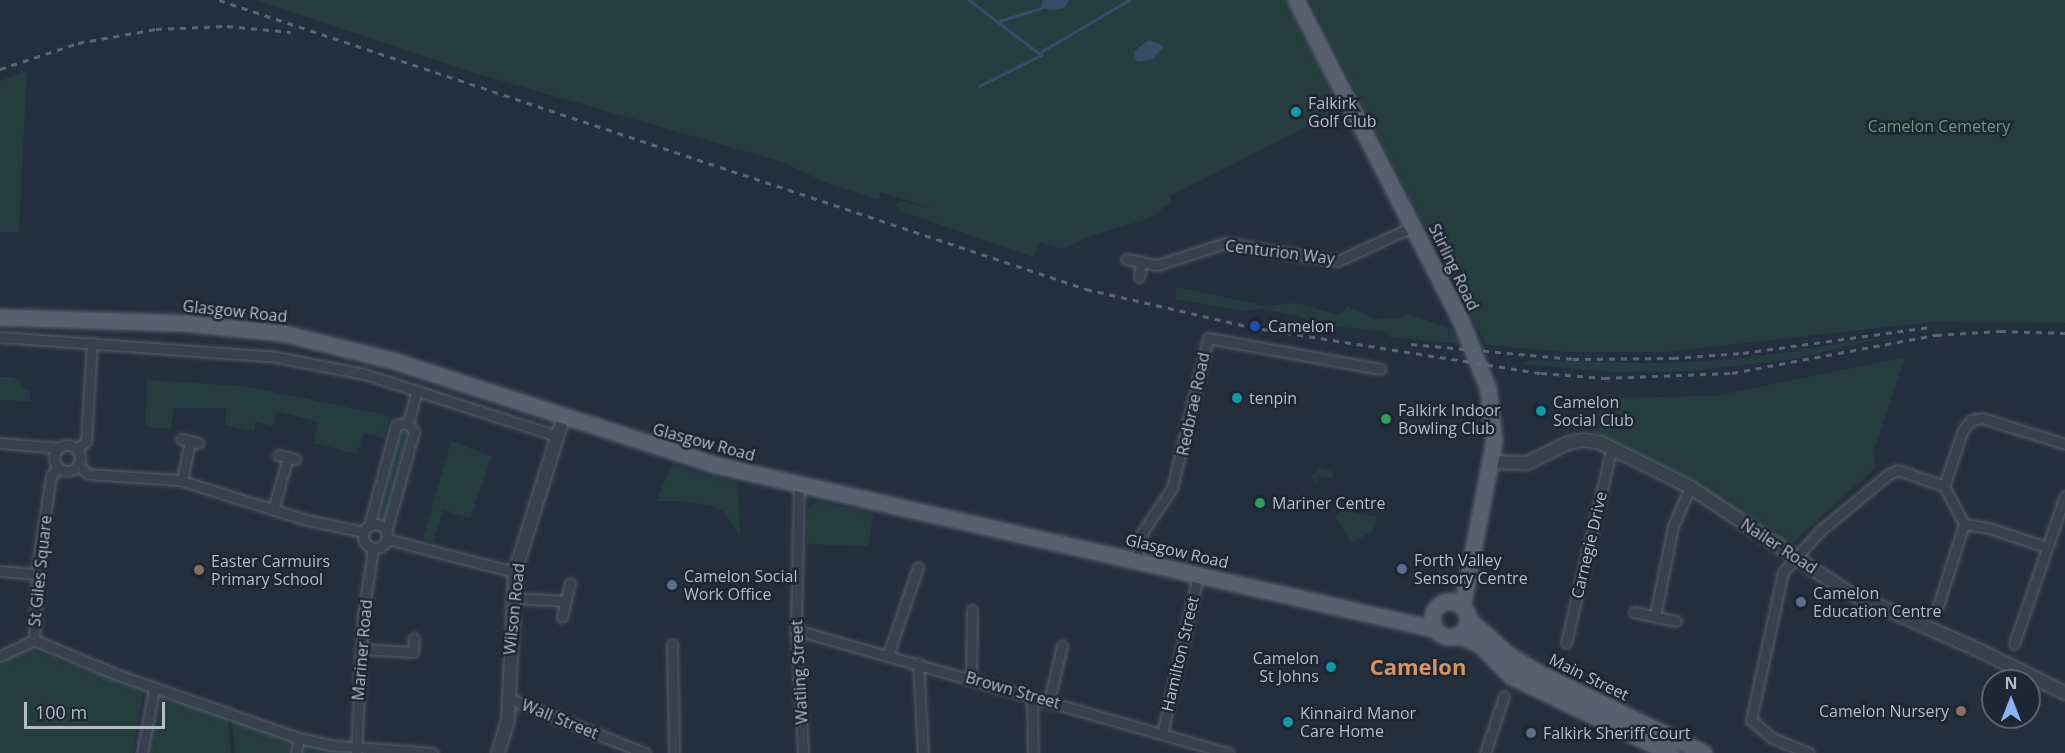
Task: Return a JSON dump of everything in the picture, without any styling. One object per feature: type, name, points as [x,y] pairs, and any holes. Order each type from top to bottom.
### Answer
[{"type":"main road","name":"Stirling Road","points":[[1296,0],[1414,226],[1480,363],[1493,414],[1491,462],[1470,571],[1465,612]]},
{"type":"main road","name":"Glasgow Road","points":[[0,317],[184,323],[282,333],[391,360],[716,465],[1435,629]]},
{"type":"main road","name":"Stirling Road","points":[[1440,605],[1470,571]]},
{"type":"main road","points":[[1400,621],[1440,605],[1465,612],[1458,635],[1448,637],[1435,629],[1432,619],[1440,605]]},
{"type":"main road","name":"Main Street","points":[[1465,612],[1509,655],[1541,674],[1704,753]]},
{"type":"main road","name":"Main Street","points":[[1458,635],[1480,645],[1510,676],[1670,753]]},
{"type":"street","name":"Centurion Way","points":[[1126,259],[1141,264],[1173,261],[1225,243],[1338,261],[1414,226]]},
{"type":"street","points":[[1139,277],[1141,264]]},
{"type":"street","points":[[0,338],[92,342],[276,357],[363,374],[557,436]]},
{"type":"street","name":"Redbrae Road","points":[[1136,561],[1142,533],[1172,488],[1208,338],[1380,369]]},
{"type":"street","points":[[77,449],[86,441],[92,342]]},
{"type":"street","points":[[408,423],[396,425],[367,529],[365,542],[373,548],[382,546],[386,536],[414,432],[408,423],[417,390]]},
{"type":"street","name":"Wilson Road","points":[[502,753],[508,698],[515,572],[564,416]]},
{"type":"street","points":[[1944,486],[1963,430],[1971,420],[1982,418],[2065,444]]},
{"type":"street","name":"Nailer Road","points":[[1491,462],[1527,463],[1568,443],[1584,440],[1611,447],[1690,488],[1871,604],[1983,652],[2065,693]]},
{"type":"street","points":[[182,481],[190,441]]},
{"type":"street","points":[[0,443],[60,448],[70,446],[77,449]]},
{"type":"street","name":"Carnegie Drive","points":[[1566,643],[1611,447]]},
{"type":"street","points":[[60,448],[54,456],[58,468],[71,471],[78,465]]},
{"type":"street","points":[[77,449],[78,465],[88,474],[182,481],[273,510],[367,529],[381,526],[386,536],[515,572]]},
{"type":"street","points":[[273,510],[292,458],[278,454]]},
{"type":"street","name":"St Giles Square","points":[[0,656],[34,640],[36,574],[51,476],[58,468]]},
{"type":"street","points":[[1809,753],[1772,738],[1751,720],[1783,572],[1821,530],[1889,474],[1898,470],[1944,486],[1964,524],[1937,609]]},
{"type":"street","name":"Watling Street","points":[[799,484],[796,630],[803,753]]},
{"type":"street","points":[[1655,616],[1673,526],[1690,488]]},
{"type":"street","points":[[2014,644],[2046,547],[2064,501]]},
{"type":"street","points":[[1964,524],[1989,528],[2046,547]]},
{"type":"street","name":"Mariner Road","points":[[356,750],[361,649],[373,548]]},
{"type":"street","points":[[888,655],[918,567]]},
{"type":"street","points":[[0,571],[36,574]]},
{"type":"street","name":"Hamilton Street","points":[[1162,734],[1198,575]]},
{"type":"street","points":[[562,617],[570,584]]},
{"type":"street","points":[[513,598],[566,601]]},
{"type":"street","points":[[971,678],[972,610]]},
{"type":"street","points":[[1634,612],[1676,621]]},
{"type":"street","name":"Brown Street","points":[[796,630],[1229,753]]},
{"type":"street","points":[[361,649],[413,652],[414,638]]},
{"type":"street","points":[[34,640],[154,688],[299,738],[356,750],[433,753]]},
{"type":"street","points":[[672,644],[674,753]]},
{"type":"street","points":[[1049,701],[1062,646]]},
{"type":"street","points":[[918,663],[923,753]]},
{"type":"street","points":[[142,753],[154,688]]},
{"type":"street","points":[[1032,696],[1033,753]]},
{"type":"street","points":[[1485,753],[1503,696]]},
{"type":"street","name":"Wall Street","points":[[508,698],[645,753]]},
{"type":"street","name":"Wilson Road","points":[[498,753],[504,736]]},
{"type":"street","points":[[296,753],[299,738]]},
{"type":"green space","name":"Falkirk Golf Club","points":[[257,0],[1289,0],[1347,107],[1170,196],[1172,201],[1149,219],[1092,235],[1064,249],[1040,242],[1033,257],[901,211],[896,205],[901,201],[931,208],[880,192],[879,200],[831,185],[782,162],[471,72]]},
{"type":"green space","name":"Camelon Cemetery","points":[[1309,0],[2065,0],[2065,323],[1932,322],[1665,352],[1564,352],[1486,345]]},
{"type":"green space","points":[[27,71],[19,232],[0,232],[0,81]]},
{"type":"green space","points":[[1176,287],[1267,306],[1296,303],[1339,315],[1347,306],[1376,319],[1401,318],[1408,314],[1452,329],[1460,341],[1459,344],[1389,337],[1387,332],[1316,324],[1298,316],[1263,309],[1241,311],[1176,299]]},
{"type":"green space","points":[[1891,336],[1789,360],[1691,371],[1612,372],[1523,364],[1529,360],[1663,363],[1737,359]]},
{"type":"green space","points":[[1905,357],[1874,450],[1875,468],[1793,543],[1785,542],[1693,484],[1583,426],[1597,398],[1714,396]]},
{"type":"green space","points":[[0,377],[13,377],[22,384],[22,390],[30,390],[30,401],[0,400]]},
{"type":"green space","points":[[147,380],[244,386],[390,416],[384,438],[363,433],[358,454],[313,443],[318,422],[277,411],[273,426],[256,422],[254,432],[225,425],[226,408],[175,408],[170,429],[145,427]]},
{"type":"green space","points":[[400,431],[408,433],[386,522],[378,520]]},
{"type":"green space","points":[[451,441],[492,456],[470,518],[443,510],[433,542],[423,539]]},
{"type":"green space","points":[[672,465],[738,483],[740,535],[724,512],[714,506],[680,501],[656,501]]},
{"type":"green space","points":[[1320,468],[1334,472],[1332,479],[1319,476],[1316,484],[1311,476]]},
{"type":"green space","points":[[816,501],[873,513],[869,546],[806,544],[808,507]]},
{"type":"green space","points":[[1341,510],[1377,517],[1374,530],[1352,543],[1335,517]]},
{"type":"green space","points":[[26,648],[143,689],[133,753],[0,753],[0,661]]},
{"type":"green space","points":[[159,699],[175,699],[228,718],[231,753],[146,753]]},
{"type":"green space","points":[[232,719],[296,741],[294,753],[235,753]]},
{"type":"green space","points":[[310,745],[343,750],[348,753],[300,753],[303,747]]},
{"type":"water","points":[[1043,0],[1069,0],[1064,8],[1051,10],[1041,8]]},
{"type":"water","points":[[1149,40],[1164,46],[1153,59],[1137,62],[1133,52]]},
{"type":"waterway","points":[[969,0],[1041,55],[1042,51],[1129,0]]},
{"type":"waterway","points":[[999,21],[1041,8]]},
{"type":"waterway","points":[[979,86],[1041,55]]},
{"type":"railway","points":[[219,0],[1086,289],[1250,327],[1541,373],[1604,378],[1732,373],[1936,335],[2000,331],[2065,333]]},
{"type":"railway","points":[[0,69],[78,43],[156,29],[227,26],[291,32]]},
{"type":"railway","points":[[1411,344],[1573,359],[1673,358],[1743,353],[1930,327]]},
{"type":"place","name":"Falkirk Golf Club","points":[[1296,112]]},
{"type":"place","name":"Camelon","points":[[1255,326]]},
{"type":"place","name":"tenpin","points":[[1237,398]]},
{"type":"place","name":"Camelon Social Club","points":[[1541,411]]},
{"type":"place","name":"Falkirk Indoor Bowling Club","points":[[1386,419]]},
{"type":"place","name":"Mariner Centre","points":[[1260,503]]},
{"type":"place","name":"Forth Valley Sensory Centre","points":[[1402,569]]},
{"type":"place","name":"Easter Carmuirs Primary School","points":[[199,570]]},
{"type":"place","name":"Camelon Social Work Office","points":[[672,585]]},
{"type":"place","name":"Camelon Education Centre","points":[[1801,602]]},
{"type":"place","name":"Camelon St Johns","points":[[1331,667]]},
{"type":"place","name":"Camelon Nursery","points":[[1961,711]]},
{"type":"place","name":"Kinnaird Manor Care Home","points":[[1288,722]]},
{"type":"place","name":"Falkirk Sheriff Court","points":[[1531,733]]},
{"type":"district","name":"Camelon","points":[[1418,667]]}]
